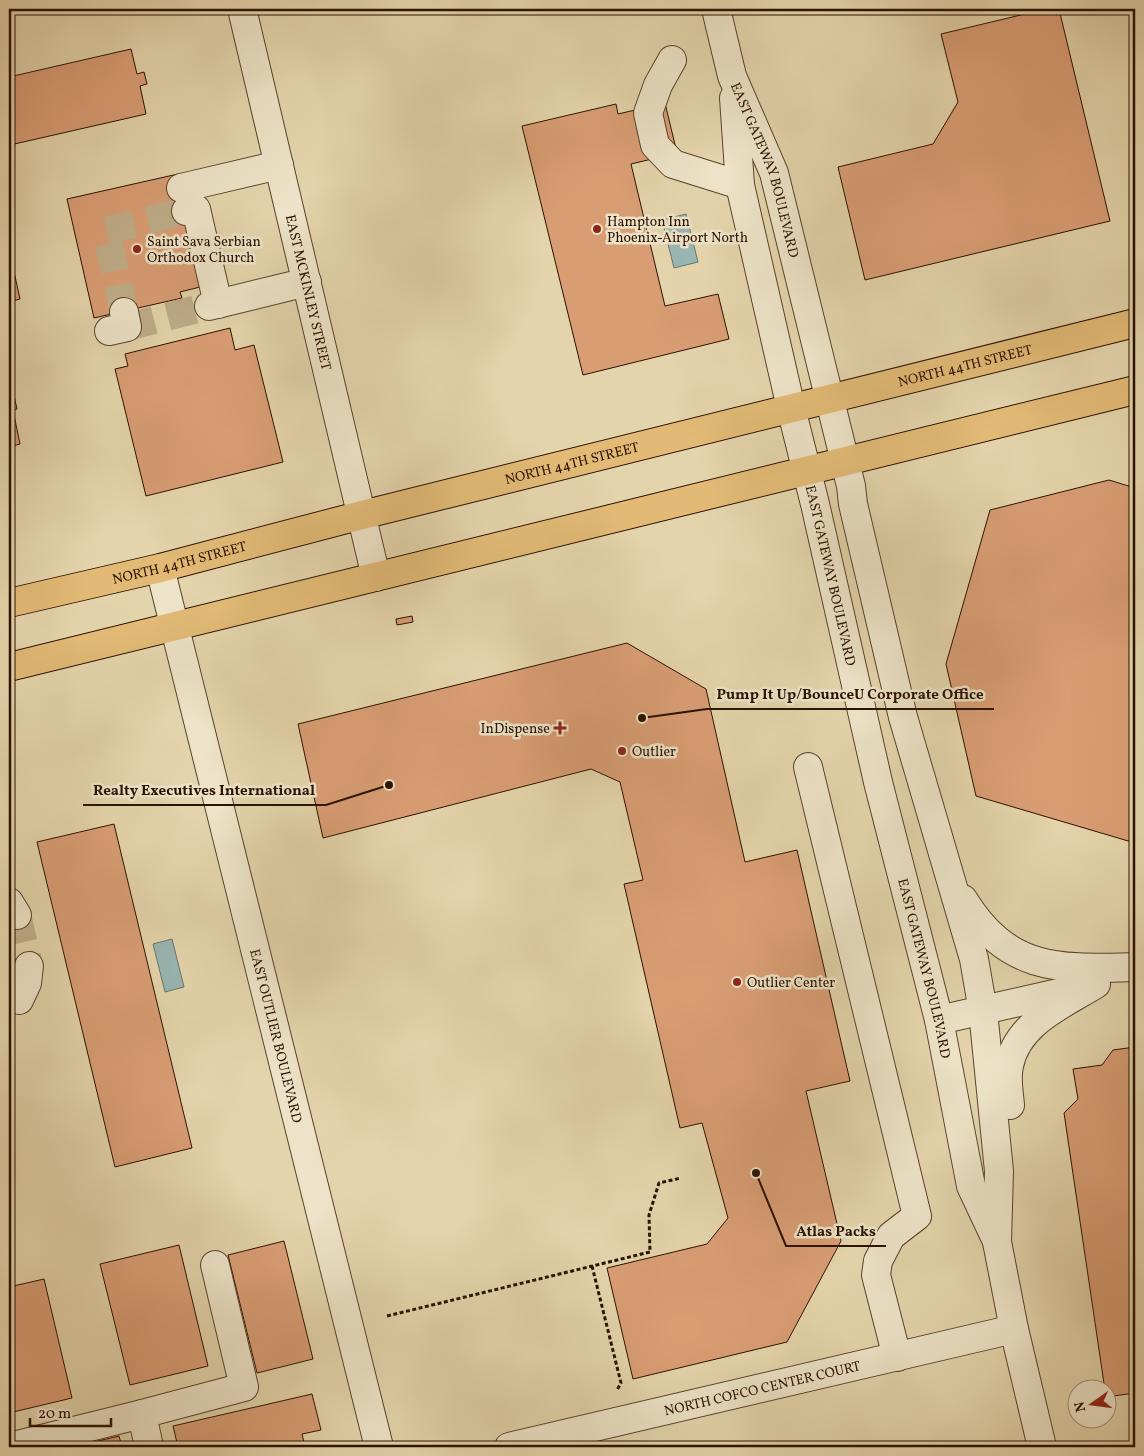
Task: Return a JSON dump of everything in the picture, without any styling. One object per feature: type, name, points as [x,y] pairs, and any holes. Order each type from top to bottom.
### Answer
[{"type":"main road","name":"NORTH 44TH STREET","points":[[9,603],[160,568],[362,515],[1135,323]]},
{"type":"main road","points":[[9,667],[1135,390]]},
{"type":"street","name":"EAST MCKINLEY STREET","points":[[242,9],[376,576]]},
{"type":"street","name":"EAST GATEWAY BOULEVARD","points":[[716,9],[732,76],[740,185],[791,408],[878,782],[939,1020],[971,1186],[998,1242]]},
{"type":"street","points":[[672,60],[658,85],[648,113],[655,145],[673,164],[740,185]]},
{"type":"street","name":"EAST GATEWAY BOULEVARD","points":[[732,76],[774,173],[828,399],[851,486],[853,504],[903,717],[974,959],[983,1011],[999,1171],[998,1242],[1014,1329],[1042,1447]]},
{"type":"street","points":[[279,164],[184,199],[196,209],[214,305],[307,282]]},
{"type":"street","points":[[160,568],[175,625]]},
{"type":"street","name":"EAST OUTLIER BOULEVARD","points":[[175,625],[379,1447]]},
{"type":"street","points":[[808,767],[917,1216],[891,1236],[878,1261],[876,1275],[897,1357]]},
{"type":"street","points":[[950,877],[972,914],[990,935],[1023,957],[1038,963],[1077,968],[1135,968]]},
{"type":"street","points":[[19,1000],[28,983],[29,966]]},
{"type":"street","points":[[939,1020],[1096,984],[1135,968]]},
{"type":"street","name":"EAST GATEWAY BOULEVARD","points":[[999,1171],[1010,1115],[1008,1068],[1014,1051],[1026,1031],[1040,1018],[1096,984]]},
{"type":"street","points":[[9,1447],[244,1387],[215,1265]]},
{"type":"street","name":"NORTH COFCO CENTER COURT","points":[[509,1447],[1014,1329]]},
{"type":"street","points":[[142,1414],[149,1447]]},
{"type":"path","points":[[387,1316],[650,1252],[649,1215],[660,1184],[682,1178]]},
{"type":"path","points":[[592,1266],[621,1383],[617,1390]]},
{"type":"water","points":[[686,214],[698,262],[674,268],[662,220]]},
{"type":"water","points":[[172,939],[184,987],[165,992],[153,944]]},
{"type":"building","points":[[1046,9],[1059,9],[1110,221],[865,280],[838,167],[933,144],[958,102],[941,34]]},
{"type":"building","points":[[131,49],[137,74],[144,72],[147,84],[140,86],[146,114],[10,145],[9,77]]},
{"type":"building","name":"Hampton Inn Phoenix-Airport North","points":[[665,103],[677,153],[631,164],[665,306],[718,294],[729,339],[583,375],[522,126],[616,104],[618,114]]},
{"type":"building","name":"Saint Sava Serbian Orthodox Church","points":[[178,174],[204,286],[180,292],[182,298],[94,318],[67,199]]},
{"type":"building","points":[[9,249],[20,299],[9,302]]},
{"type":"building","points":[[230,328],[235,350],[254,345],[283,462],[146,496],[115,369],[128,366],[125,354]]},
{"type":"building","points":[[9,373],[17,409],[13,410],[20,444],[9,447]]},
{"type":"building","points":[[1109,480],[1135,488],[1135,843],[976,796],[946,664],[990,510]]},
{"type":"building","points":[[412,616],[413,622],[397,625],[396,619]]},
{"type":"building","name":"Outlier Center","points":[[627,643],[706,689],[745,862],[797,850],[850,1081],[806,1091],[841,1241],[787,1342],[633,1379],[607,1268],[707,1244],[728,1218],[702,1123],[680,1128],[624,884],[643,880],[620,782],[591,769],[323,838],[298,724]]},
{"type":"building","points":[[114,824],[192,1148],[115,1167],[37,842]]},
{"type":"building","points":[[1135,1047],[1135,1393],[1116,1396],[1116,1378],[1103,1378],[1064,1113],[1078,1099],[1073,1069],[1102,1065],[1113,1050]]},
{"type":"building","points":[[284,1241],[313,1359],[257,1373],[228,1255]]},
{"type":"building","points":[[179,1245],[208,1366],[130,1385],[100,1264]]},
{"type":"building","points":[[44,1279],[72,1398],[9,1413],[9,1287]]},
{"type":"building","points":[[312,1394],[321,1430],[302,1434],[305,1447],[178,1447],[173,1426]]},
{"type":"building","points":[[119,1436],[122,1447],[73,1447]]},
{"type":"tunnel","points":[[124,312],[106,231],[186,211]]},
{"type":"tunnel","points":[[127,327],[209,306]]},
{"type":"tunnel","points":[[17,915],[29,966]]},
{"type":"place","name":"Hampton Inn Phoenix-Airport North","points":[[597,229]]},
{"type":"place","name":"Saint Sava Serbian Orthodox Church","points":[[137,249]]},
{"type":"place","name":"Pump It Up/BounceU Corporate Office","points":[[642,718]]},
{"type":"place","name":"InDispense","points":[[560,728]]},
{"type":"place","name":"Outlier","points":[[622,751]]},
{"type":"place","name":"Realty Executives International","points":[[389,785]]},
{"type":"place","name":"Outlier Center","points":[[737,982]]},
{"type":"place","name":"Atlas Packs","points":[[756,1173]]}]
